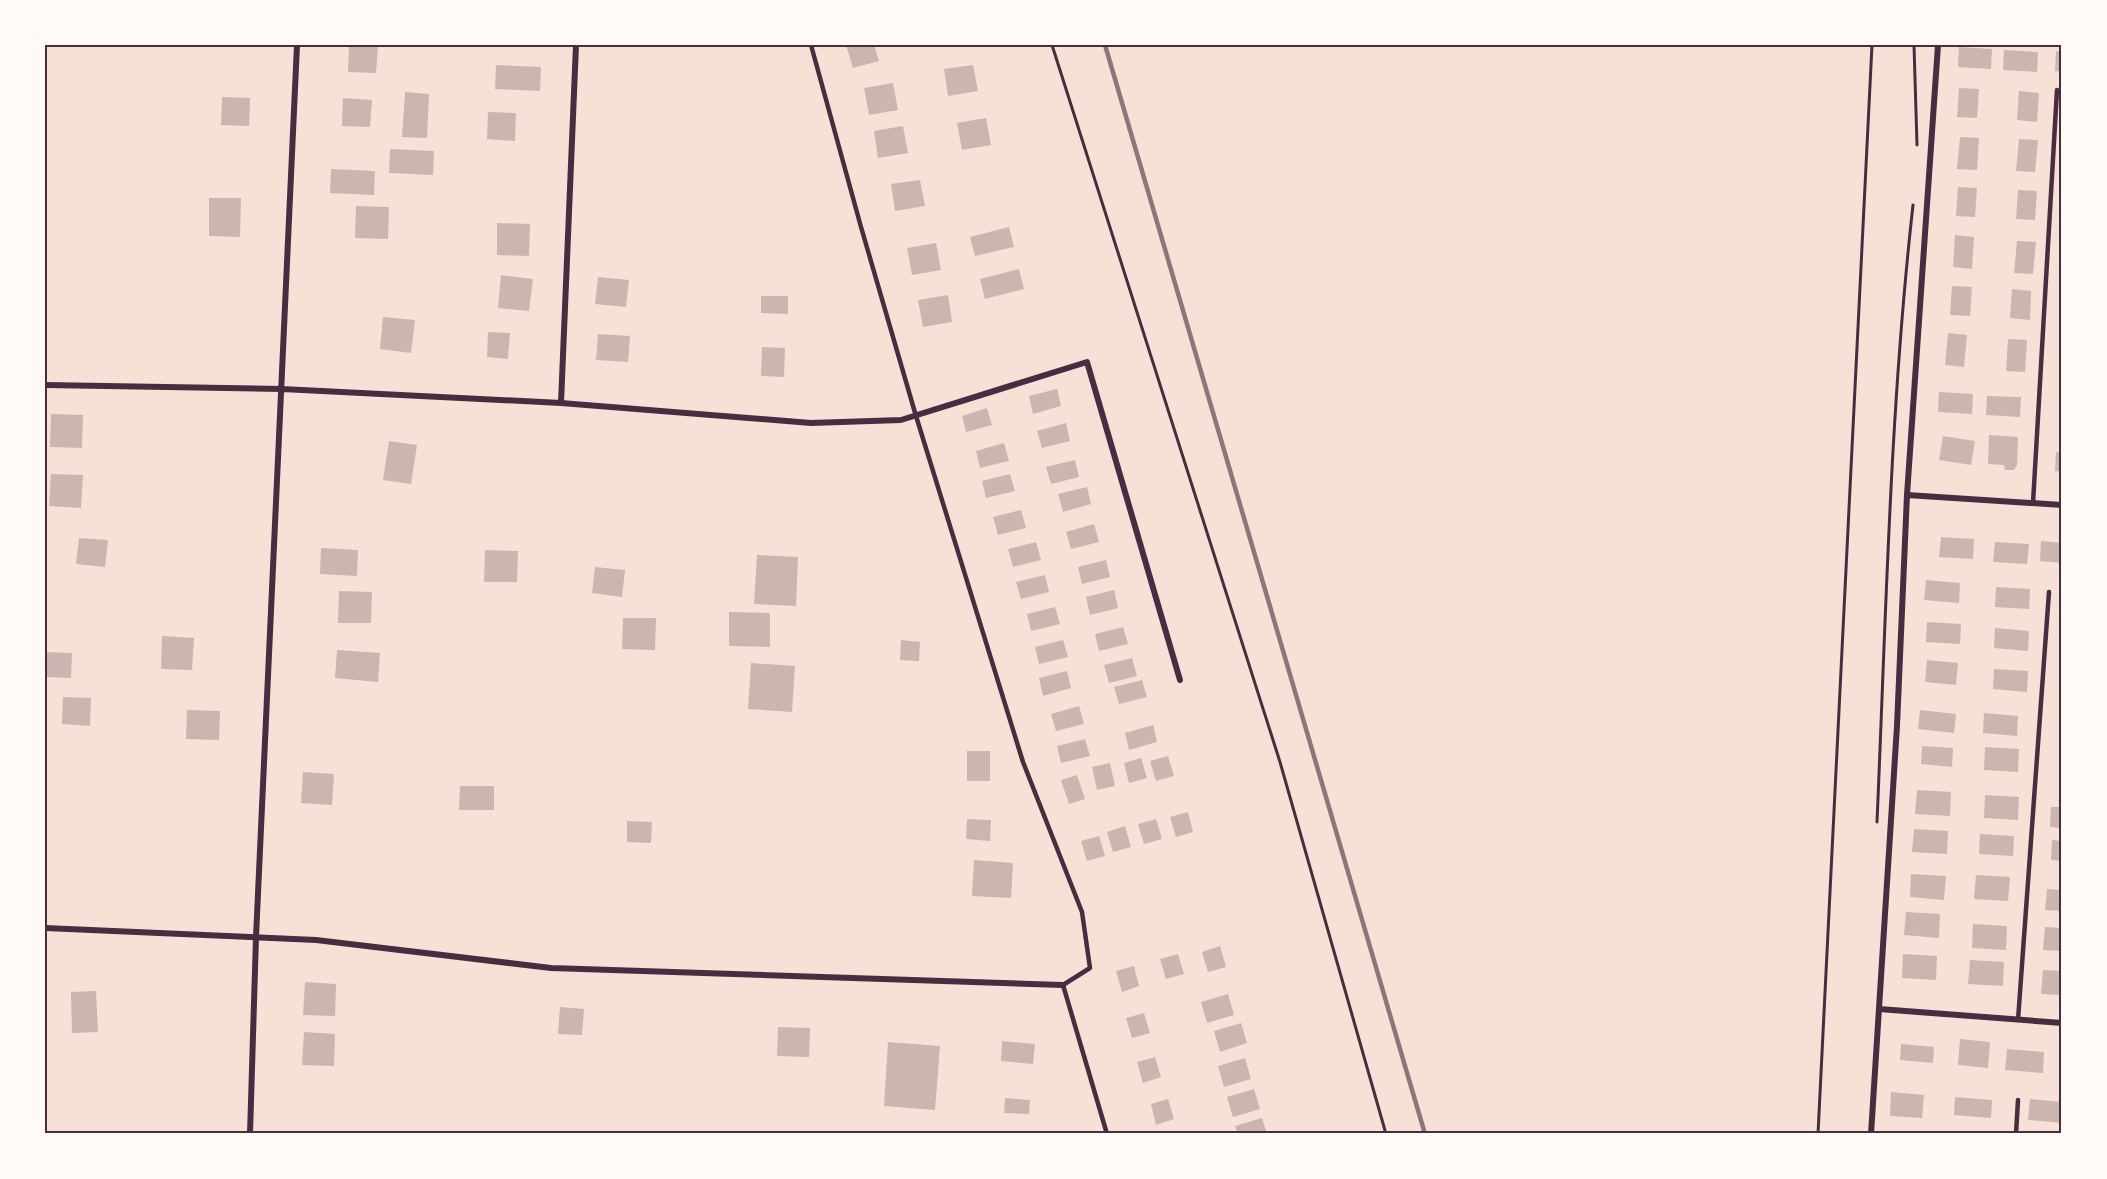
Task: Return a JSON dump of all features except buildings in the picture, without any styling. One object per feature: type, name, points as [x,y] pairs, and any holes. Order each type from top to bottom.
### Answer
[{"type":"street","points":[[250,1134],[256,937],[297,45]]},
{"type":"street","points":[[561,403],[576,45]]},
{"type":"street","points":[[1871,1134],[1897,726],[1907,495],[1938,45]]},
{"type":"street","points":[[45,385],[282,389],[561,403],[811,423],[901,420],[1087,362],[1180,680]]},
{"type":"street","points":[[1907,495],[2062,505]]},
{"type":"street","points":[[45,928],[316,940],[551,968],[1063,985]]},
{"type":"street","points":[[1879,1009],[2062,1023]]},
{"type":"lane","points":[[811,45],[916,416],[1023,762],[1082,912],[1090,968],[1063,985],[1107,1134]]},
{"type":"lane","points":[[2033,503],[2057,90]]},
{"type":"lane","points":[[2019,1020],[2049,592]]},
{"type":"lane","points":[[2016,1134],[2018,1100]]},
{"type":"path","points":[[1052,45],[1280,762],[1386,1134]]},
{"type":"path","points":[[1818,1134],[1872,45]]},
{"type":"railway","points":[[1105,45],[1425,1134]]}]
